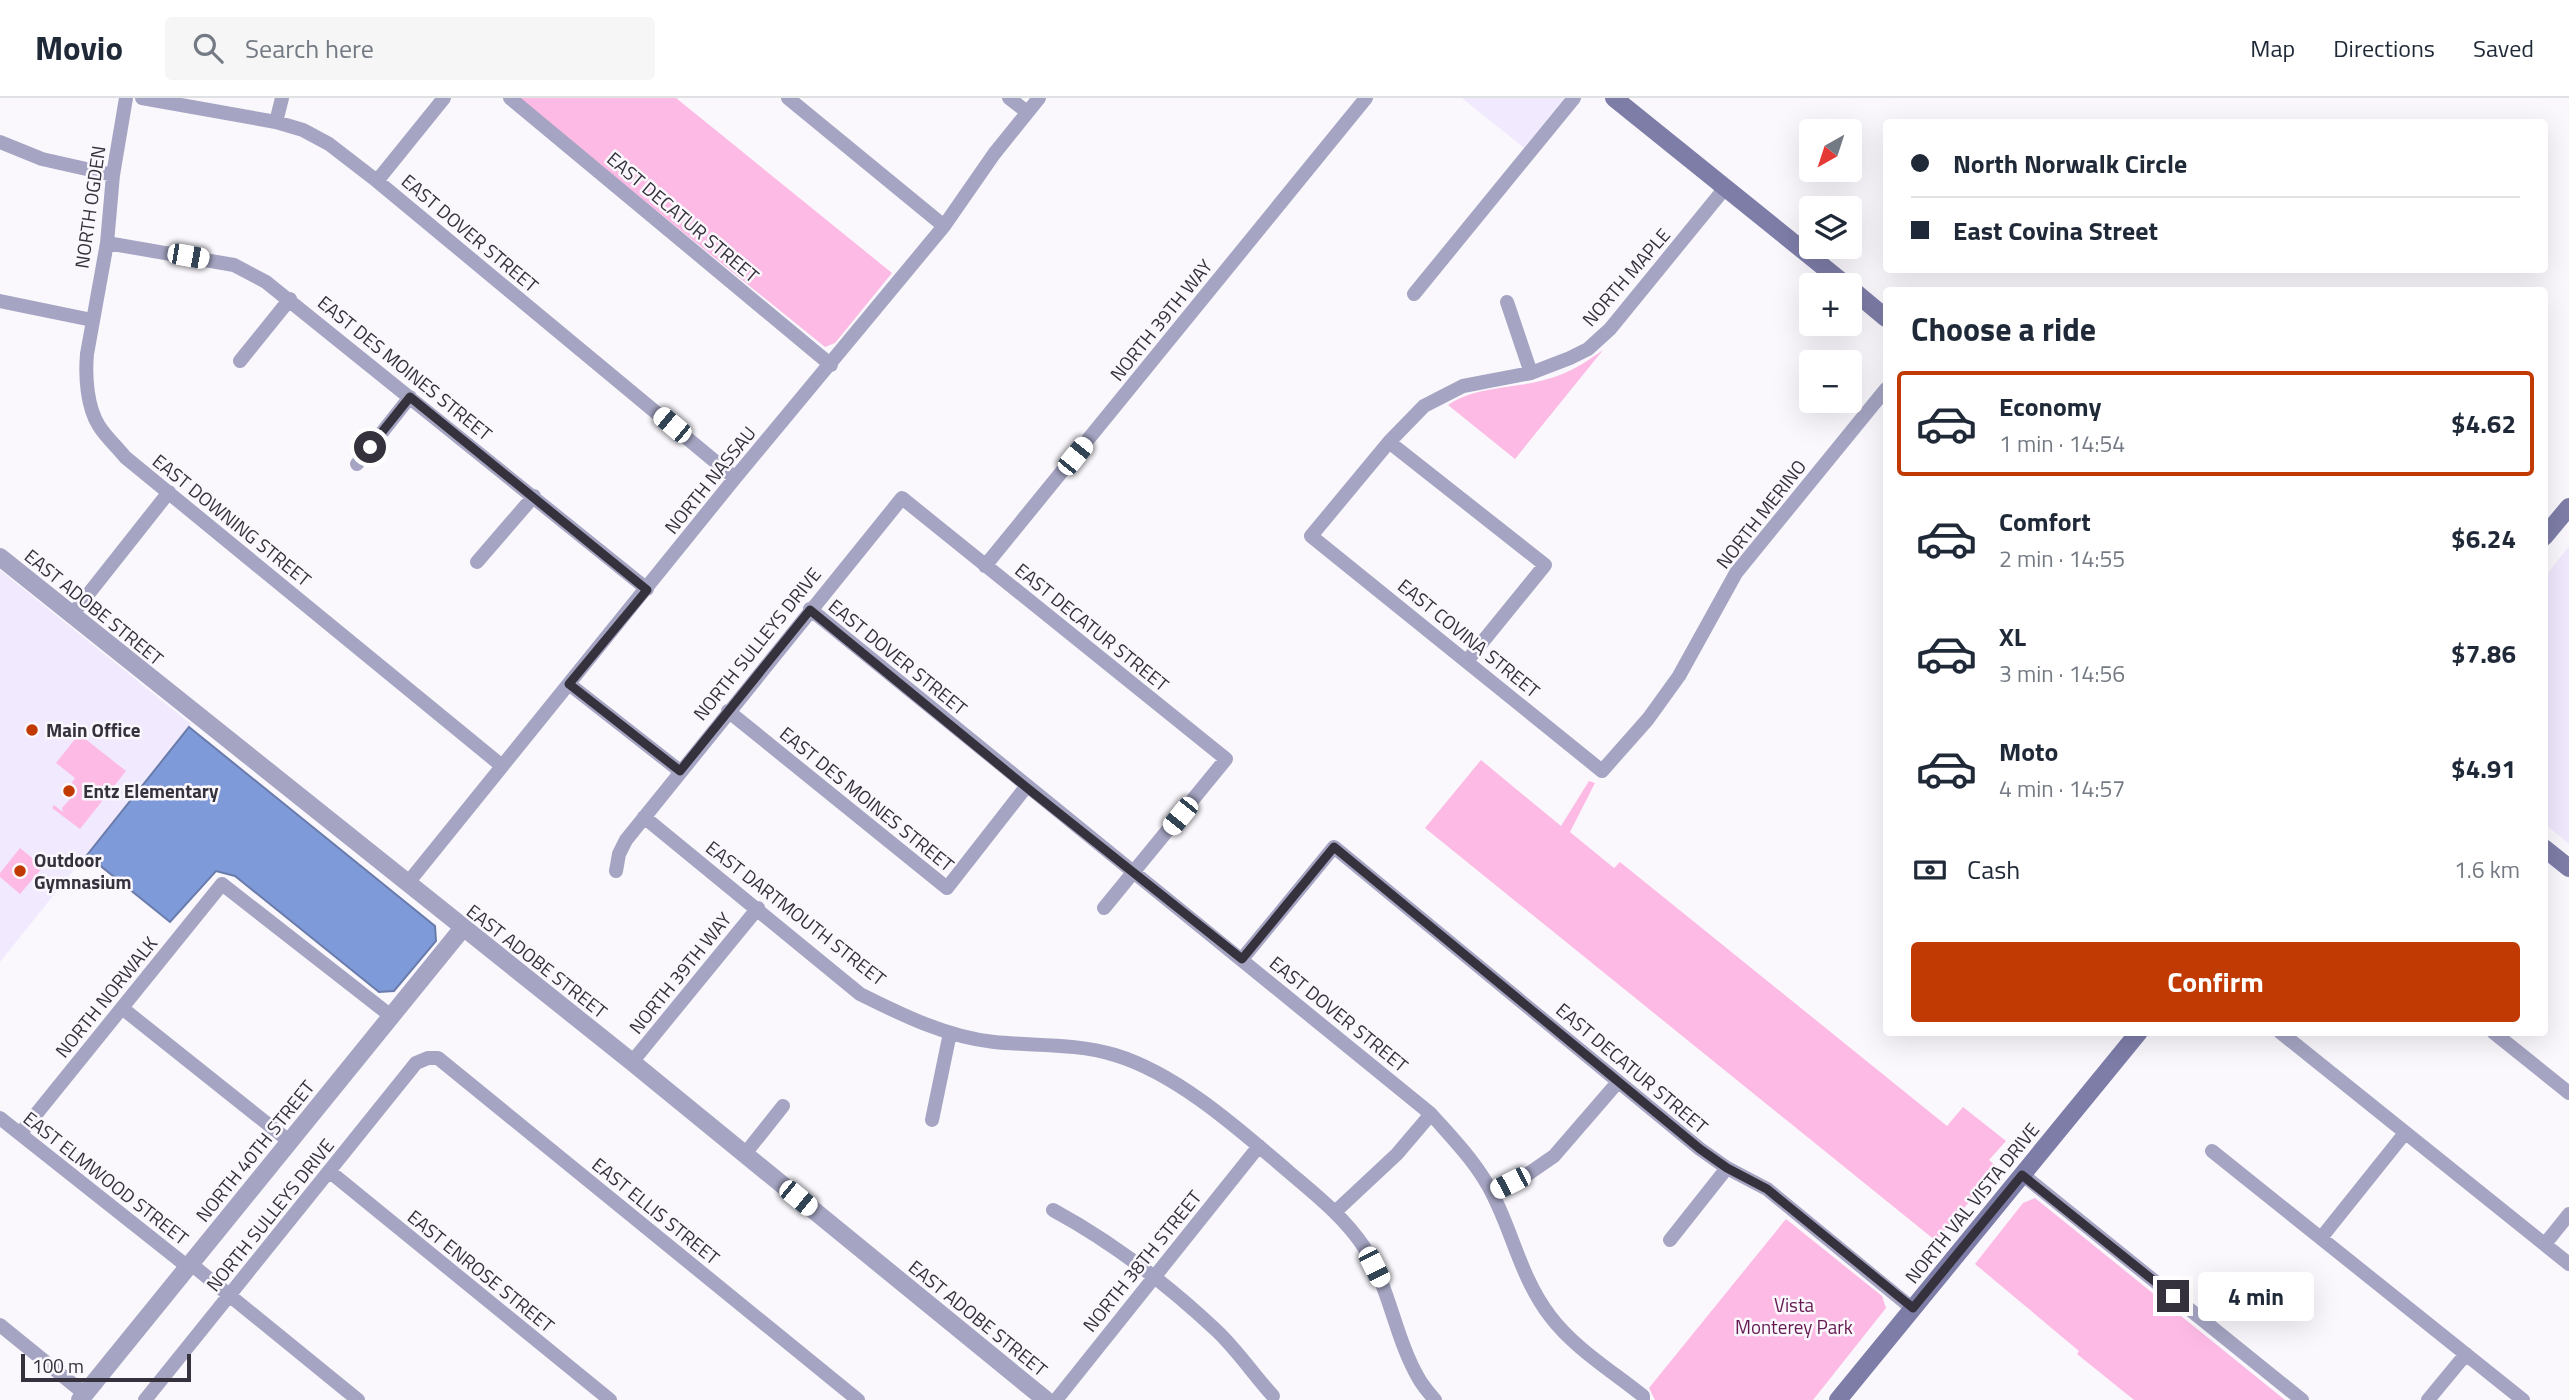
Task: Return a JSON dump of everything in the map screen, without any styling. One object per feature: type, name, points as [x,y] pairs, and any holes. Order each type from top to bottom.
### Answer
[{"type":"main road","points":[[1614,98],[1831,273]]},
{"type":"main road","points":[[1862,298],[1883,316]]},
{"type":"main road","points":[[2548,532],[2569,507]]},
{"type":"main road","points":[[2548,851],[2569,868]]},
{"type":"main road","name":"NORTH VAL VISTA DRIVE","points":[[1838,1400],[2136,1036]]},
{"type":"street","name":"NORTH OGDEN","points":[[92,320],[107,243],[113,175],[126,98]]},
{"type":"street","name":"EAST DOVER STREET","points":[[142,98],[276,122],[303,130],[329,144],[736,478]]},
{"type":"street","points":[[276,122],[282,98]]},
{"type":"street","points":[[377,181],[444,98]]},
{"type":"street","name":"EAST DECATUR STREET","points":[[510,98],[831,365]]},
{"type":"street","points":[[788,98],[944,226]]},
{"type":"street","points":[[1009,98],[1027,112]]},
{"type":"street","name":"NORTH NASSAU","points":[[407,884],[944,226],[994,154],[1039,98]]},
{"type":"street","name":"NORTH 39TH WAY","points":[[985,566],[1366,98]]},
{"type":"street","points":[[1414,294],[1574,98]]},
{"type":"street","points":[[0,142],[42,159],[113,175]]},
{"type":"street","name":"NORTH MAPLE","points":[[1311,536],[1424,406],[1463,386],[1531,373],[1588,349],[1610,329],[1725,188]]},
{"type":"street","name":"EAST DES MOINES STREET","points":[[107,243],[234,265],[250,272],[290,299],[647,590]]},
{"type":"street","points":[[240,361],[290,299]]},
{"type":"street","points":[[0,301],[92,320]]},
{"type":"street","points":[[1507,302],[1531,373]]},
{"type":"street","name":"EAST DOWNING STREET","points":[[92,320],[86,370],[89,396],[98,425],[125,457],[502,766]]},
{"type":"street","name":"NORTH MERINO","points":[[1602,771],[1647,719],[1679,676],[1736,573],[1883,393]]},
{"type":"street","points":[[357,464],[410,397]]},
{"type":"street","points":[[1390,442],[1545,565],[1467,661]]},
{"type":"street","points":[[71,616],[169,492]]},
{"type":"street","points":[[477,562],[534,496]]},
{"type":"street","name":"EAST DECATUR STREET","points":[[902,498],[1227,759],[1134,873]]},
{"type":"street","name":"NORTH SULLEYS DRIVE","points":[[616,871],[619,854],[626,840],[902,498]]},
{"type":"street","name":"EAST COVINA STREET","points":[[1311,536],[1602,771]]},
{"type":"street","name":"EAST ADOBE STREET","points":[[0,557],[462,929],[632,1062],[1045,1400]]},
{"type":"street","name":"EAST DOVER STREET","points":[[810,610],[1431,1114],[1476,1165],[1492,1192],[1520,1262],[1548,1315],[1566,1335],[1643,1396],[1643,1400]]},
{"type":"street","points":[[569,684],[680,771]]},
{"type":"street","name":"EAST DES MOINES STREET","points":[[728,711],[947,888],[1026,787]]},
{"type":"street","name":"EAST DARTMOUTH STREET","points":[[644,817],[860,994],[950,1033],[992,1042],[1105,1052],[1130,1059],[1183,1088],[1259,1146],[1335,1212],[1364,1247],[1384,1287],[1419,1379],[1434,1400]]},
{"type":"street","name":"EAST DECATUR STREET","points":[[1242,959],[1334,847],[1700,1149],[1727,1168],[1767,1189],[1913,1308]]},
{"type":"street","points":[[1104,908],[1134,873]]},
{"type":"street","name":"NORTH NORWALK","points":[[20,1134],[222,884],[391,1016]]},
{"type":"street","name":"NORTH 39TH WAY","points":[[632,1062],[758,908]]},
{"type":"street","name":"NORTH 40TH STREET","points":[[82,1397],[462,929]]},
{"type":"street","points":[[122,1008],[289,1142]]},
{"type":"street","points":[[932,1120],[950,1033]]},
{"type":"street","points":[[2285,1036],[2569,1264]]},
{"type":"street","points":[[2498,1036],[2569,1093]]},
{"type":"street","name":"NORTH SULLEYS DRIVE","points":[[145,1400],[416,1063],[428,1058]]},
{"type":"street","name":"EAST ELLIS STREET","points":[[428,1058],[438,1058],[858,1400]]},
{"type":"street","points":[[1492,1192],[1528,1174],[1555,1156],[1618,1082]]},
{"type":"street","points":[[744,1154],[783,1106]]},
{"type":"street","points":[[1335,1212],[1397,1154],[1431,1114]]},
{"type":"street","name":"EAST ELMWOOD STREET","points":[[0,1118],[230,1296],[358,1400]]},
{"type":"street","points":[[2320,1238],[2405,1133]]},
{"type":"street","name":"NORTH 38TH STREET","points":[[1055,1400],[1259,1146]]},
{"type":"street","points":[[2213,1151],[2523,1400]]},
{"type":"street","points":[[1670,1240],[1727,1168]]},
{"type":"street","name":"EAST ENROSE STREET","points":[[329,1171],[610,1400]]},
{"type":"street","points":[[2022,1175],[2302,1400]]},
{"type":"street","points":[[1054,1210],[1086,1228],[1154,1277],[1218,1332],[1273,1396]]},
{"type":"street","points":[[2545,1244],[2569,1214]]},
{"type":"street","points":[[0,1325],[82,1397]]},
{"type":"street","points":[[2428,1400],[2466,1354]]},
{"type":"shaded area","points":[[1462,98],[1564,98],[1524,148]]},
{"type":"shaded area","points":[[2569,546],[2569,844],[2548,826],[2548,573]]},
{"type":"shaded area","name":"Entz Elementary","points":[[0,570],[191,724],[0,962]]},
{"type":"green space","points":[[517,98],[676,98],[892,273],[835,343],[825,347]]},
{"type":"green space","points":[[1603,350],[1515,459],[1448,405],[1470,394],[1552,378],[1582,364]]},
{"type":"green space","points":[[79,734],[126,771],[80,829],[52,808],[54,805],[63,812],[62,808],[71,798],[65,792],[75,778],[56,763]]},
{"type":"green space","points":[[1481,760],[1561,826],[1589,781],[1595,783],[1570,832],[1614,868],[1620,862],[1947,1126],[1963,1107],[2006,1141],[1989,1160],[1998,1168],[1936,1241],[1425,828]]},
{"type":"green space","name":"Outdoor Gymnasium","points":[[20,848],[43,867],[20,894],[0,877],[0,873]]},
{"type":"green space","points":[[2035,1198],[2285,1400],[2134,1400],[2077,1354],[2079,1351],[1975,1264],[2023,1203]]},
{"type":"green space","name":"Vista Monterey Park","points":[[1786,1219],[1882,1296],[1886,1308],[1813,1400],[1655,1400],[1649,1388]]},
{"type":"water","points":[[189,727],[435,926],[436,941],[394,991],[379,992],[235,876],[216,871],[170,922],[87,855]]},
{"type":"place","name":"Main Office","points":[[32,730]]},
{"type":"place","name":"Entz Elementary","points":[[69,791]]},
{"type":"place","name":"Outdoor Gymnasium","points":[[20,871]]},
{"type":"route","points":[[370,447],[410,397],[647,590],[569,684],[680,771],[810,610],[1242,959],[1334,847],[1700,1149],[1727,1168],[1767,1189],[1913,1308],[2022,1175],[2173,1296]]}]
